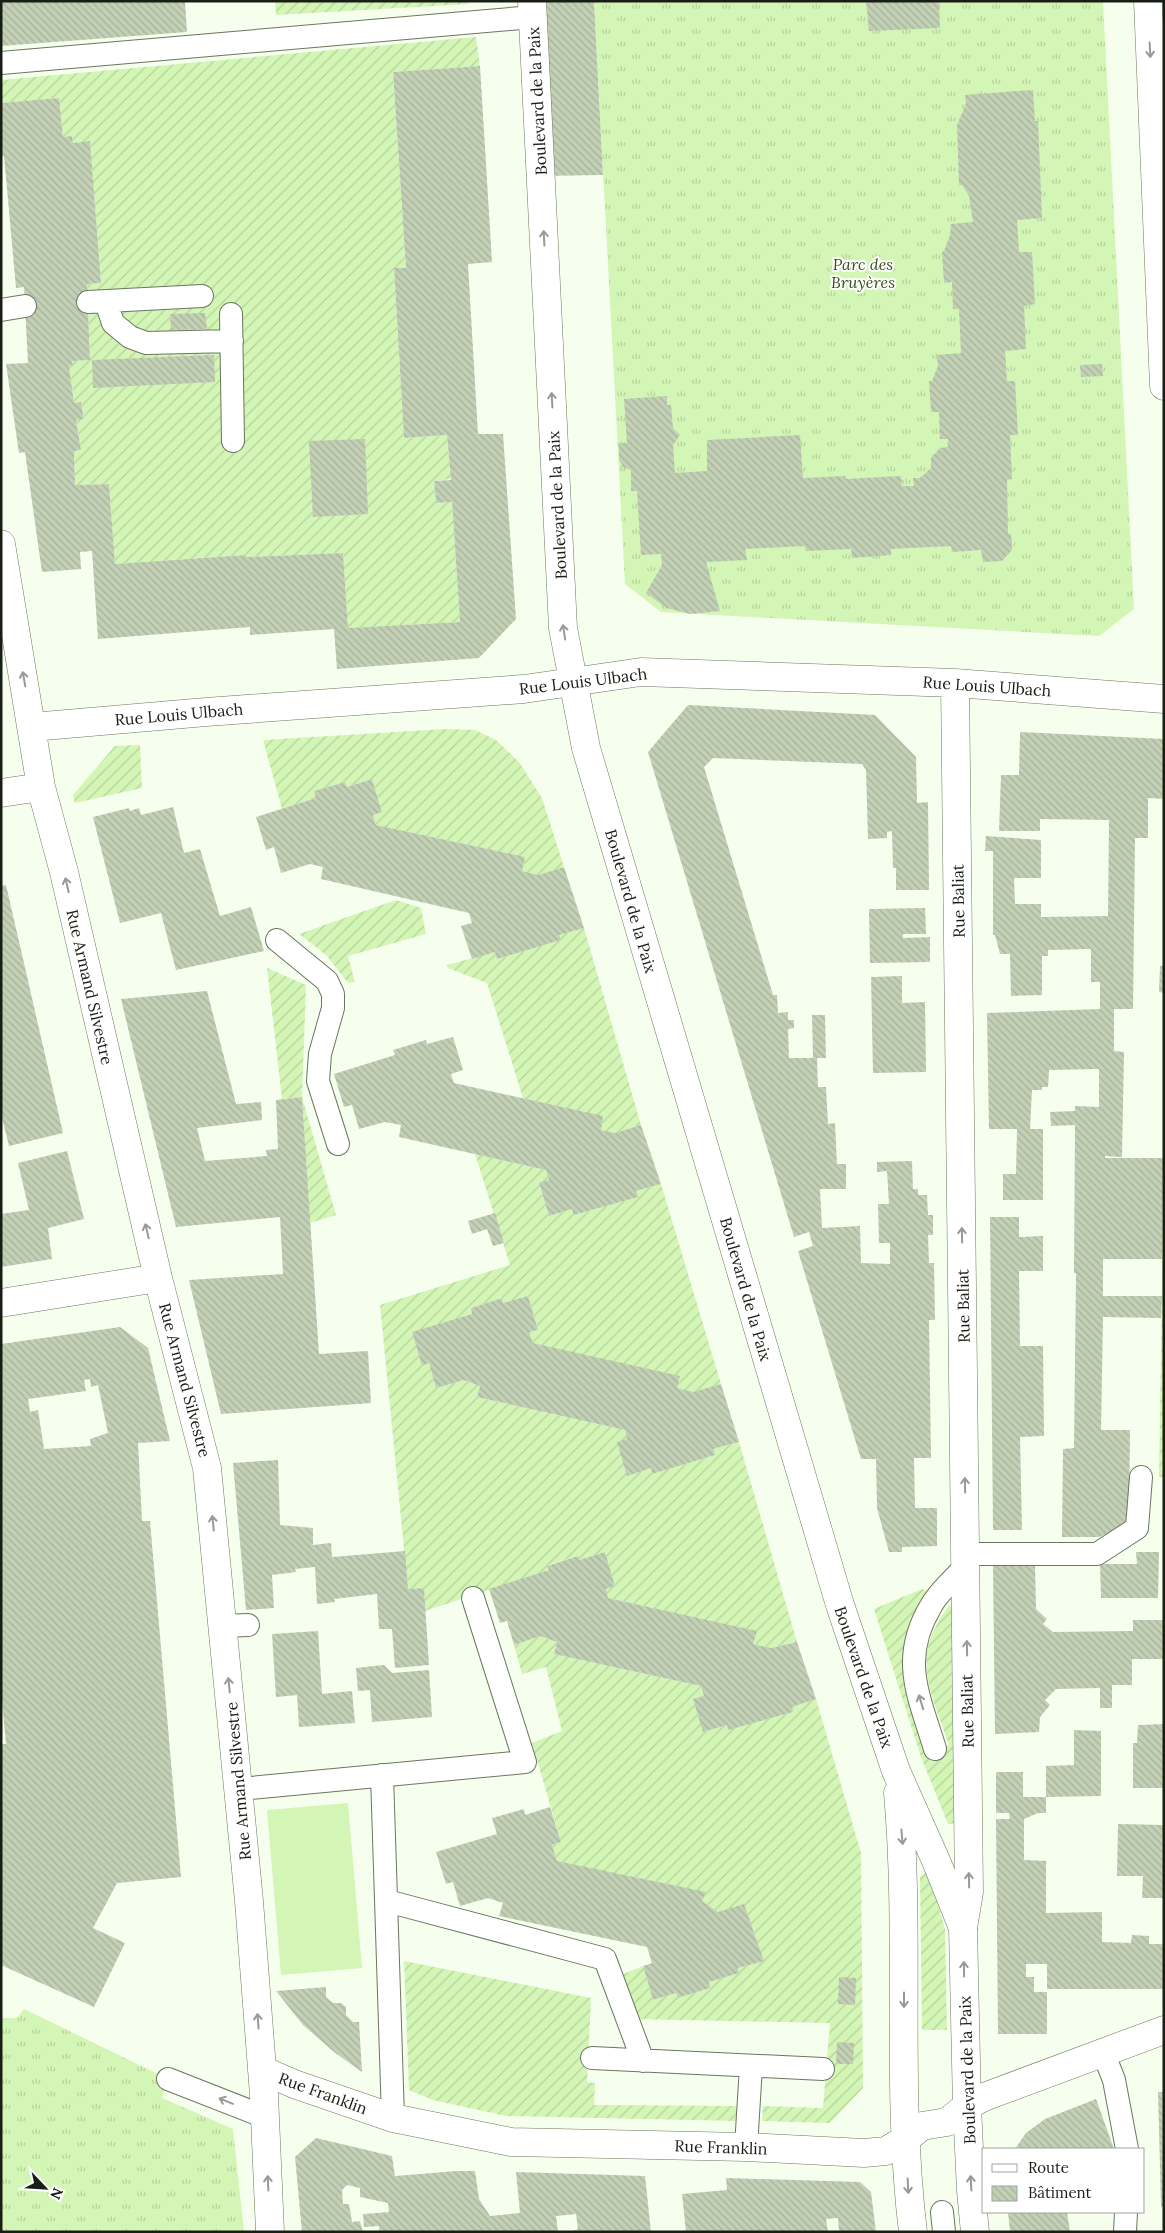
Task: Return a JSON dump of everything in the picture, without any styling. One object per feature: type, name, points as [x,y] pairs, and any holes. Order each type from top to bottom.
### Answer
[{"type":"street","points":[[1148,1],[1157,79],[1164,386]]},
{"type":"street","name":"Boulevard de la Paix","points":[[532,9],[563,628],[586,748],[840,1605],[896,1771],[938,1863],[963,1928],[971,2191],[975,2232]]},
{"type":"street","name":"Rue Armand Silvestre","points":[[1,544],[41,787],[64,872],[158,1278],[207,1468],[236,1625],[240,1789],[262,2070],[270,2232]]},
{"type":"street","name":"Rue Louis Ulbach","points":[[32,727],[206,712],[524,689],[573,680],[641,672],[956,683],[1164,699]]},
{"type":"street","name":"Rue Baliat","points":[[956,683],[970,1892],[963,1928]]},
{"type":"street","points":[[1,792],[41,787]]},
{"type":"street","points":[[1,1303],[158,1278]]},
{"type":"street","name":"Boulevard de la Paix","points":[[896,1771],[903,1852],[904,2077],[909,2197],[913,2232]]},
{"type":"street","name":"Rue Franklin","points":[[262,2070],[294,2084],[393,2118],[511,2142],[746,2147],[864,2153],[886,2151],[906,2140],[922,2126],[947,2122],[968,2106],[1008,2087],[1164,2030]]},
{"type":"lane","points":[[1,63],[532,9]]},
{"type":"lane","points":[[202,296],[97,302],[113,323],[130,337],[146,343],[232,341]]},
{"type":"lane","points":[[1,310],[25,306]]},
{"type":"lane","points":[[231,314],[233,441]]},
{"type":"lane","points":[[277,940],[327,981],[333,994],[332,1008],[320,1054],[318,1081],[338,1144]]},
{"type":"lane","points":[[935,1749],[913,1676],[912,1654],[920,1628],[931,1605],[966,1560],[1097,1554],[1138,1528],[1141,1477]]},
{"type":"lane","points":[[240,1789],[525,1762],[473,1598]]},
{"type":"lane","points":[[382,1775],[387,1901],[390,2083],[393,2118]]},
{"type":"lane","points":[[387,1901],[605,1959],[643,2061]]},
{"type":"lane","points":[[1103,2052],[1114,2080],[1127,2148]]},
{"type":"lane","points":[[592,2058],[823,2069]]},
{"type":"lane","points":[[746,2147],[751,2066]]},
{"type":"lane","points":[[168,2079],[265,2117]]},
{"type":"lane","points":[[1125,2232],[1126,2213]]},
{"type":"green space","points":[[275,1],[468,1],[468,4],[276,15]]},
{"type":"green space","name":"Parc des Bruyères","points":[[594,1],[1103,1],[1134,609],[1099,636],[661,612],[625,584]]},
{"type":"green space","points":[[476,37],[480,66],[393,72],[406,268],[394,269],[404,438],[447,435],[451,479],[434,481],[436,503],[452,502],[460,622],[348,628],[343,553],[246,557],[245,555],[115,564],[109,484],[75,485],[74,451],[81,450],[76,420],[84,418],[81,402],[74,403],[69,366],[73,365],[72,361],[90,360],[87,284],[101,283],[90,142],[73,143],[72,136],[63,137],[59,98],[1,103],[1,80]]},
{"type":"green space","points":[[446,729],[475,730],[496,740],[519,762],[542,798],[564,867],[538,875],[522,871],[524,857],[376,825],[373,815],[382,811],[372,779],[347,787],[345,782],[314,791],[316,798],[282,809],[263,740]]},
{"type":"green space","points":[[140,745],[142,788],[75,803],[73,795],[115,746]]},
{"type":"green space","points":[[396,900],[421,908],[426,934],[348,956],[355,982],[348,983],[326,955],[299,934]]},
{"type":"green space","points":[[584,928],[641,1125],[615,1133],[601,1130],[523,1098],[487,983],[448,968],[447,965],[495,952],[497,959],[561,940],[559,935]]},
{"type":"green space","points":[[267,968],[306,985],[302,1097],[282,1099]]},
{"type":"green space","points":[[302,1097],[336,1215],[310,1223]]},
{"type":"green space","points":[[475,1154],[546,1170],[549,1180],[539,1184],[549,1216],[572,1209],[575,1215],[637,1197],[636,1191],[661,1184],[721,1384],[693,1392],[677,1388],[680,1377],[533,1343],[529,1332],[538,1330],[528,1296],[503,1303],[502,1298],[471,1308],[472,1314],[412,1333],[422,1365],[429,1363],[436,1388],[464,1380],[480,1386],[477,1397],[625,1430],[627,1439],[627,1475],[651,1468],[652,1474],[715,1455],[713,1449],[739,1442],[797,1642],[771,1648],[753,1644],[756,1631],[608,1598],[606,1589],[615,1586],[605,1552],[579,1560],[577,1556],[548,1565],[549,1570],[425,1611],[424,1588],[408,1589],[380,1305],[510,1265]]},
{"type":"green space","points":[[1164,1157],[1164,1477],[1159,1477]]},
{"type":"green space","points":[[922,1589],[927,1591],[914,1613],[907,1634],[904,1671],[907,1690],[925,1753],[949,1745],[936,1708],[926,1668],[929,1643],[937,1623],[949,1605],[954,1608],[957,1823],[948,1824],[921,1757],[874,1609]]},
{"type":"green space","points":[[540,1636],[557,1642],[554,1654],[701,1686],[704,1696],[703,1732],[727,1725],[729,1729],[793,1712],[792,1707],[816,1699],[861,1853],[863,2088],[830,2123],[762,2121],[763,2106],[823,2108],[830,2023],[635,2019],[619,1976],[643,1966],[653,2000],[676,1993],[678,1998],[710,1988],[709,1982],[739,1973],[738,1968],[763,1961],[753,1928],[751,1929],[718,1912],[702,1901],[557,1861],[552,1845],[561,1842],[532,1743],[562,1731],[546,1667],[522,1674],[514,1645]]},
{"type":"green space","points":[[348,1803],[362,1968],[281,1975],[267,1810]]},
{"type":"green space","points":[[925,1873],[929,1874],[945,1929],[947,2030],[922,2030],[920,1877]]},
{"type":"green space","points":[[404,1961],[591,1998],[587,2082],[595,2083],[594,2105],[739,2106],[738,2121],[506,2116],[433,2100],[409,2090]]},
{"type":"green space","points":[[24,2009],[168,2079],[162,2098],[233,2129],[244,2232],[1,2232],[1,2018],[17,2018]]},
{"type":"building","points":[[1,1],[185,1],[187,32],[1,46]]},
{"type":"building","points":[[532,1],[594,1],[603,175],[541,176]]},
{"type":"building","points":[[866,1],[939,1],[940,28],[869,31]]},
{"type":"building","points":[[480,66],[492,262],[468,264],[478,434],[503,434],[516,619],[479,658],[337,669],[334,629],[250,635],[250,627],[98,639],[92,551],[80,552],[81,569],[42,572],[25,452],[19,453],[6,364],[28,363],[24,287],[16,288],[4,156],[1,156],[1,103],[59,98],[63,137],[72,136],[73,143],[90,141],[101,283],[87,284],[90,360],[72,361],[73,365],[69,366],[74,403],[81,402],[84,419],[76,420],[81,450],[74,451],[75,485],[109,484],[115,564],[246,555],[246,557],[343,553],[348,628],[460,622],[452,502],[436,503],[434,481],[451,480],[447,435],[404,438],[394,268],[406,268],[393,72]]},
{"type":"building","points":[[1033,90],[1035,121],[1038,121],[1042,218],[1017,220],[1019,252],[1032,252],[1035,304],[1024,306],[1026,349],[1005,351],[1007,381],[1015,381],[1018,435],[1010,435],[1012,479],[1007,480],[1008,534],[1011,534],[1012,550],[1002,561],[983,562],[981,550],[952,552],[951,546],[891,549],[891,555],[852,558],[851,549],[806,551],[805,546],[745,549],[747,560],[706,562],[720,611],[690,614],[667,608],[646,593],[662,565],[661,554],[641,555],[637,491],[631,491],[631,470],[623,467],[619,459],[619,443],[627,443],[624,399],[667,396],[667,405],[671,405],[673,428],[680,435],[673,445],[675,473],[707,471],[707,440],[800,435],[803,478],[845,476],[846,479],[901,476],[902,486],[914,486],[913,478],[920,478],[931,468],[931,458],[940,448],[948,447],[948,439],[940,439],[939,412],[931,412],[929,381],[932,381],[938,366],[937,355],[961,353],[959,309],[953,309],[952,282],[944,283],[942,252],[950,235],[951,224],[973,222],[969,196],[962,185],[959,185],[957,125],[966,104],[965,95]]},
{"type":"building","points":[[205,313],[207,329],[171,330],[170,314]]},
{"type":"building","points":[[214,355],[215,382],[93,388],[92,360]]},
{"type":"building","points":[[1102,364],[1103,376],[1081,377],[1080,365]]},
{"type":"building","points":[[365,439],[368,514],[313,517],[309,441]]},
{"type":"building","points":[[688,705],[875,715],[916,757],[917,803],[928,802],[929,890],[896,890],[896,868],[893,868],[892,831],[887,832],[887,838],[868,839],[866,770],[862,764],[713,758],[704,767],[773,995],[777,995],[778,1013],[788,1012],[788,1020],[794,1020],[794,1028],[788,1029],[789,1058],[813,1058],[812,1015],[825,1015],[826,1058],[817,1058],[818,1087],[826,1087],[828,1124],[835,1123],[837,1164],[846,1164],[846,1189],[820,1189],[822,1228],[860,1226],[861,1263],[890,1264],[890,1243],[879,1243],[878,1204],[889,1204],[887,1171],[877,1172],[877,1162],[912,1161],[913,1189],[918,1189],[918,1195],[927,1195],[928,1215],[933,1215],[933,1235],[928,1235],[929,1263],[934,1263],[935,1320],[929,1320],[931,1458],[914,1458],[915,1508],[937,1508],[937,1546],[902,1547],[902,1552],[889,1552],[877,1508],[876,1459],[861,1459],[798,1251],[813,1246],[809,1232],[794,1237],[648,752]]},
{"type":"building","points":[[1020,732],[1164,739],[1164,799],[1148,798],[1148,838],[1135,838],[1133,1009],[1114,1009],[1114,1051],[1124,1052],[1122,1157],[1105,1156],[1105,1158],[1163,1158],[1162,1259],[1103,1259],[1103,1296],[1162,1296],[1161,1318],[1103,1317],[1101,1430],[1130,1430],[1129,1524],[1099,1537],[1062,1537],[1063,1449],[1074,1448],[1075,1125],[1051,1126],[1050,1112],[1075,1111],[1075,1106],[1099,1107],[1099,1069],[1049,1070],[1048,1087],[1042,1087],[1042,1090],[1032,1090],[1030,1129],[1043,1129],[1043,1200],[1003,1200],[1003,1174],[1016,1174],[1017,1129],[989,1129],[987,1013],[1100,1009],[1100,982],[1091,982],[1091,949],[1048,950],[1048,956],[1042,956],[1042,995],[1011,996],[1010,954],[1000,954],[995,935],[993,935],[993,851],[985,851],[986,836],[1041,840],[1041,878],[1014,878],[1015,904],[1041,904],[1041,917],[1108,916],[1109,820],[1040,819],[1040,831],[999,831],[1001,775],[1019,775]]},
{"type":"building","points":[[372,779],[382,812],[373,815],[376,825],[525,857],[522,871],[538,875],[564,867],[584,928],[559,935],[561,940],[497,959],[495,952],[472,959],[461,926],[472,923],[469,913],[321,879],[323,867],[310,864],[281,873],[274,847],[266,850],[256,817],[316,798],[314,791],[345,782],[347,787]]},
{"type":"building","points":[[173,807],[184,853],[200,849],[220,916],[251,907],[264,951],[176,970],[161,913],[120,923],[93,817],[129,808],[130,811],[139,808],[141,815]]},
{"type":"building","points":[[6,885],[63,1133],[9,1146],[1,1113],[1,886]]},
{"type":"building","points":[[925,908],[926,934],[903,934],[903,938],[930,937],[930,962],[870,963],[869,909]]},
{"type":"building","points":[[1160,966],[1164,966],[1164,993],[1159,992]]},
{"type":"building","points":[[902,976],[902,1003],[925,1002],[926,1072],[873,1073],[871,977]]},
{"type":"building","points":[[207,991],[236,1104],[261,1102],[262,1120],[197,1128],[205,1161],[267,1156],[266,1150],[278,1149],[276,1100],[302,1097],[319,1354],[368,1351],[371,1403],[221,1414],[189,1280],[283,1274],[280,1217],[176,1227],[121,999]]},
{"type":"building","points":[[453,1037],[463,1070],[451,1074],[454,1083],[603,1116],[601,1130],[615,1133],[641,1125],[661,1184],[636,1191],[638,1197],[574,1215],[572,1209],[549,1216],[539,1183],[549,1180],[546,1170],[399,1137],[401,1125],[385,1122],[359,1129],[352,1105],[344,1107],[334,1074],[395,1055],[393,1050],[426,1040],[427,1044]]},
{"type":"building","points":[[67,1151],[84,1219],[48,1228],[52,1259],[1,1267],[1,1214],[29,1210],[18,1163]]},
{"type":"building","points":[[495,1213],[504,1243],[493,1246],[487,1229],[472,1234],[468,1221]]},
{"type":"building","points":[[990,1217],[1019,1217],[1019,1237],[1043,1236],[1043,1271],[1019,1271],[1020,1346],[1043,1346],[1044,1436],[1020,1437],[1022,1530],[993,1530]]},
{"type":"building","points":[[528,1296],[538,1330],[529,1332],[533,1343],[680,1376],[677,1388],[693,1392],[721,1384],[739,1442],[713,1449],[715,1455],[652,1474],[651,1468],[627,1476],[617,1442],[627,1439],[625,1430],[477,1397],[480,1386],[464,1380],[436,1388],[429,1363],[422,1366],[412,1332],[472,1314],[471,1308],[502,1298],[503,1303]]},
{"type":"building","points":[[120,1327],[148,1348],[170,1441],[138,1443],[142,1521],[150,1521],[181,1877],[117,1883],[93,1928],[125,1943],[94,2007],[1,1965],[1,1744],[6,1744],[1,1689],[1,1344]],"holes":[[[90,1379],[91,1387],[98,1385],[108,1433],[90,1439],[91,1446],[44,1449],[38,1410],[30,1412],[28,1399],[86,1391],[84,1380]]]},
{"type":"building","points":[[278,1460],[280,1525],[313,1528],[313,1545],[331,1543],[332,1557],[405,1551],[408,1589],[424,1588],[429,1665],[395,1668],[392,1629],[379,1629],[377,1594],[334,1599],[335,1602],[317,1604],[315,1567],[295,1569],[296,1572],[272,1575],[274,1608],[246,1610],[233,1463]]},
{"type":"building","points":[[605,1552],[615,1586],[606,1589],[608,1598],[757,1631],[753,1644],[771,1648],[797,1642],[816,1699],[792,1707],[793,1712],[728,1730],[727,1725],[703,1732],[693,1699],[704,1696],[701,1686],[554,1654],[557,1642],[540,1636],[514,1645],[507,1621],[500,1623],[489,1589],[549,1570],[547,1566],[578,1556],[579,1560]]},
{"type":"building","points":[[1136,1552],[1159,1552],[1158,1598],[1101,1598],[1100,1564],[1137,1564]]},
{"type":"building","points":[[1035,1564],[1036,1609],[1047,1619],[1043,1624],[1053,1632],[1133,1631],[1133,1620],[1164,1620],[1164,1659],[1132,1659],[1132,1685],[1112,1685],[1112,1708],[1100,1708],[1100,1688],[1056,1689],[1045,1700],[1050,1705],[1040,1717],[1039,1732],[995,1734],[993,1565]]},
{"type":"building","points":[[318,1631],[322,1694],[352,1691],[355,1723],[299,1727],[297,1695],[276,1697],[272,1634]]},
{"type":"building","points":[[384,1665],[392,1673],[429,1670],[432,1717],[372,1722],[370,1690],[358,1691],[356,1668]]},
{"type":"building","points":[[1164,1724],[1164,1788],[1133,1788],[1133,1743],[1137,1743],[1138,1725]]},
{"type":"building","points":[[1074,1730],[1101,1731],[1101,1796],[1046,1797],[1046,1766],[1074,1765]]},
{"type":"building","points":[[996,1772],[1023,1772],[1023,1797],[1046,1797],[1046,1813],[1038,1813],[1024,1819],[1024,1860],[1046,1861],[1046,1913],[1102,1912],[1102,1942],[1131,1943],[1132,1935],[1149,1936],[1149,1944],[1164,1944],[1164,1989],[1047,1989],[1047,1964],[1026,1964],[1026,1977],[1034,1977],[1034,1992],[1047,1992],[1047,2034],[998,2034],[996,1819],[1010,1819],[1009,1813],[996,1813]]},
{"type":"building","points":[[550,1807],[561,1842],[552,1845],[557,1861],[706,1892],[702,1901],[718,1912],[744,1904],[764,1961],[738,1968],[739,1973],[709,1982],[710,1988],[678,1998],[676,1993],[653,2000],[643,1966],[652,1963],[647,1947],[499,1916],[503,1903],[488,1898],[460,1906],[453,1882],[446,1884],[436,1852],[497,1834],[492,1818],[524,1809],[525,1815]]},
{"type":"building","points":[[1118,1824],[1164,1825],[1164,1898],[1142,1898],[1143,1876],[1117,1876]]},
{"type":"building","points":[[839,1977],[856,1978],[855,2005],[838,2004]]},
{"type":"building","points":[[326,1987],[326,1997],[333,2003],[341,2003],[346,2007],[346,2015],[353,2022],[359,2022],[362,2072],[334,2052],[303,2025],[276,1991]]},
{"type":"building","points":[[837,2042],[854,2043],[853,2064],[836,2064]]},
{"type":"building","points":[[1158,2092],[1164,2092],[1164,2207],[1161,2207]]},
{"type":"building","points":[[1096,2099],[1114,2148],[1016,2148],[1026,2133],[1045,2119]]},
{"type":"building","points":[[316,2138],[392,2156],[395,2176],[475,2171],[479,2199],[490,2216],[520,2213],[516,2172],[645,2176],[651,2232],[569,2232],[578,2229],[576,2214],[556,2216],[558,2232],[379,2232],[379,2226],[364,2227],[363,2214],[389,2212],[388,2203],[360,2197],[360,2188],[347,2185],[342,2190],[343,2204],[349,2204],[352,2222],[360,2221],[363,2232],[302,2232],[295,2157]]},
{"type":"building","points":[[726,2178],[860,2182],[871,2192],[876,2232],[839,2232],[838,2218],[826,2219],[828,2232],[686,2232],[682,2194],[727,2190]]},
{"type":"building","points":[[1008,2213],[1067,2213],[1070,2232],[1010,2232]]}]
